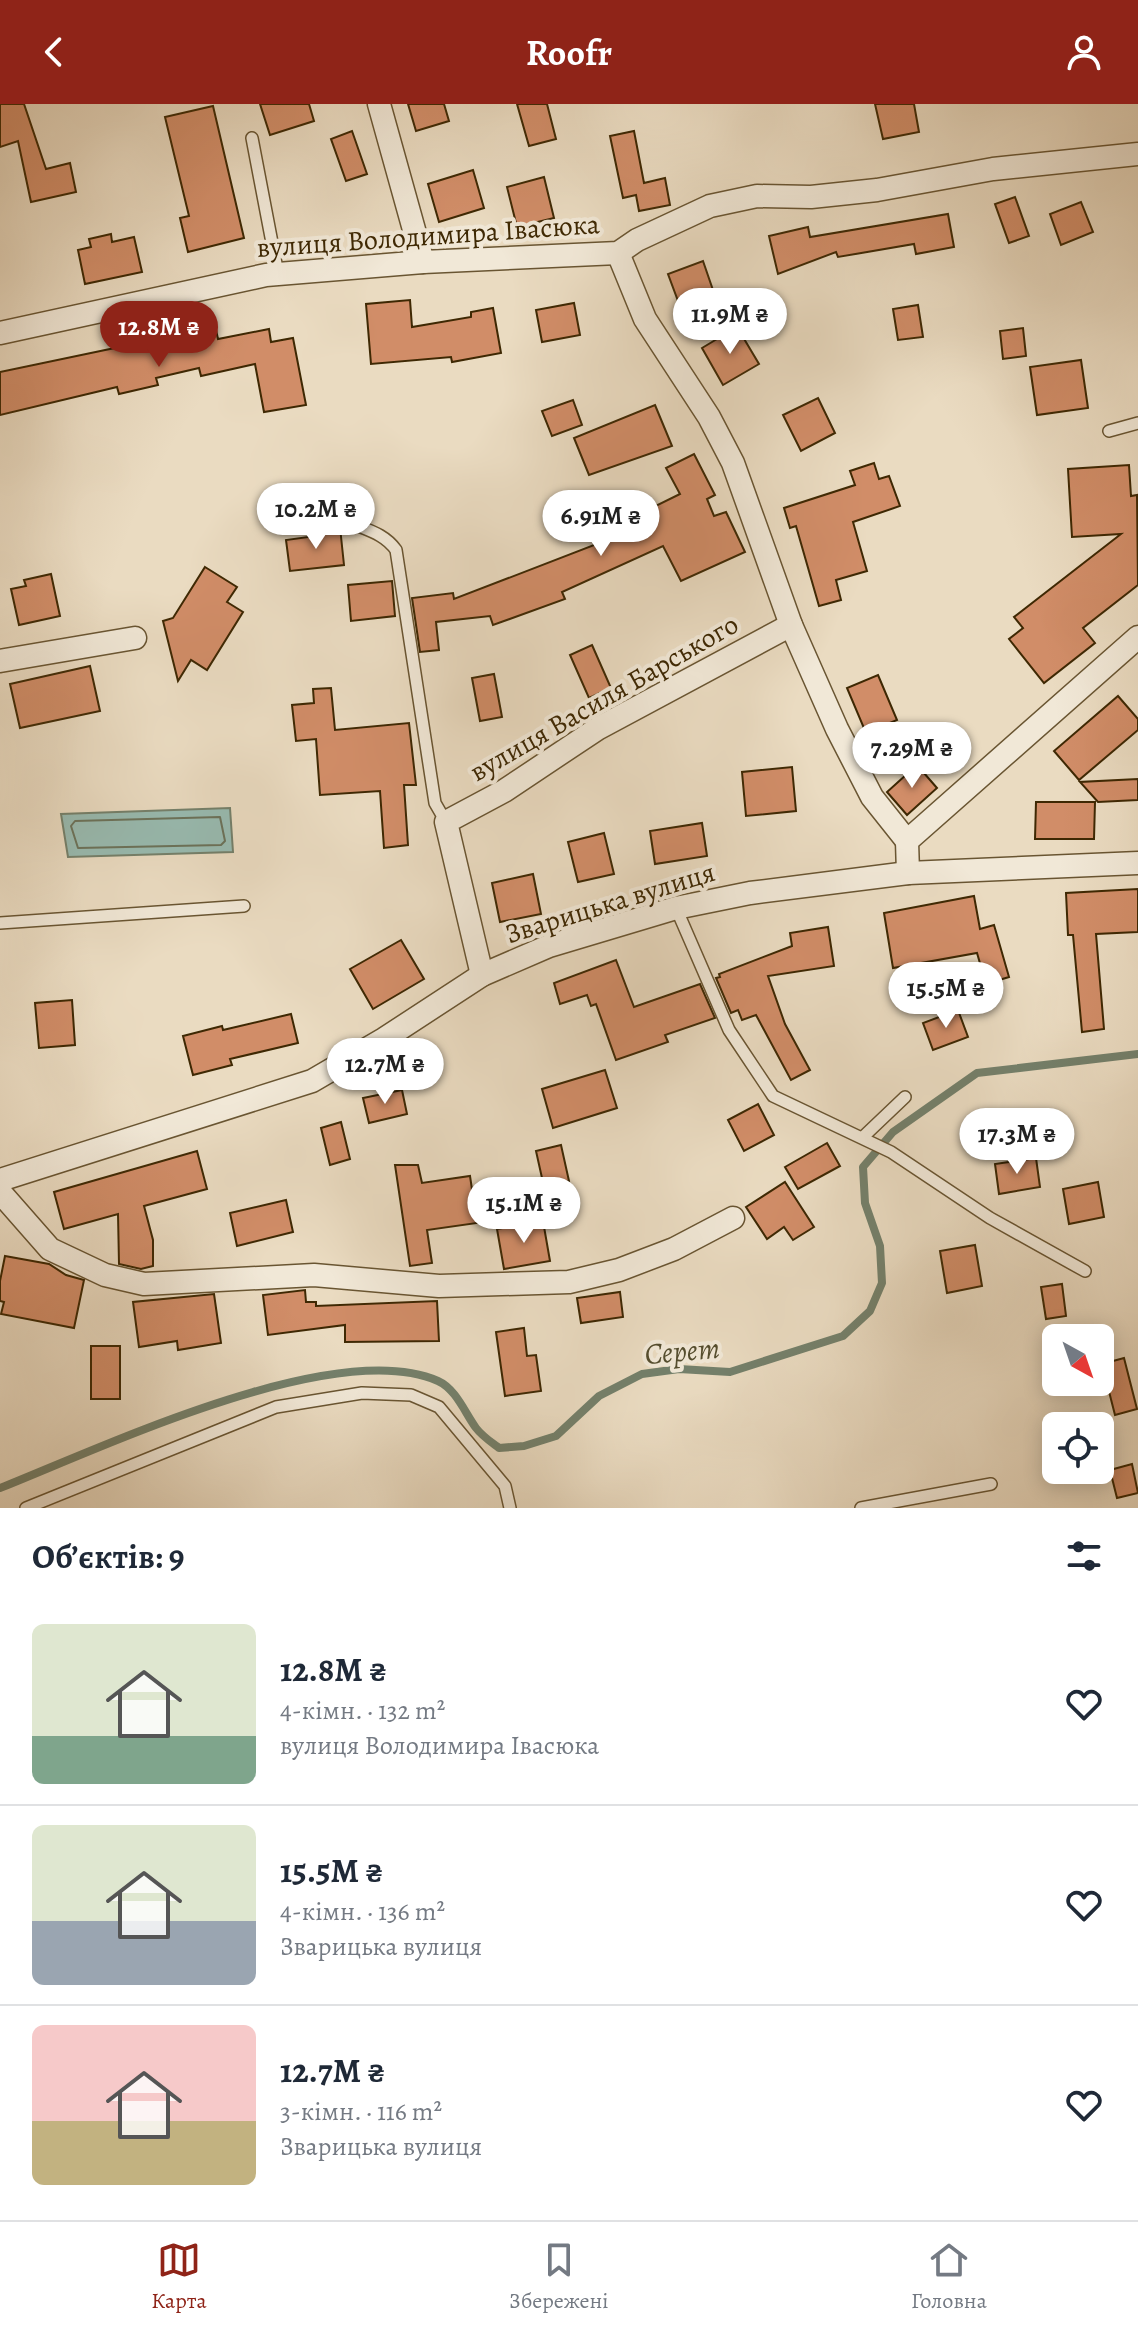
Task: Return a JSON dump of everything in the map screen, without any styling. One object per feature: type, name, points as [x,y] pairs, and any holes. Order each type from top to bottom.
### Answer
[{"type":"street","points":[[379,104],[423,262]]},
{"type":"street","name":"вулиця Володимира Івасюка","points":[[0,333],[278,274],[423,262],[618,253],[637,240],[710,206],[757,196],[811,197],[851,193],[993,169],[1138,154]]},
{"type":"street","points":[[618,253],[645,319],[709,417],[733,463],[791,625],[837,729],[872,797],[907,841],[908,873]]},
{"type":"street","name":"вулиця Василя Барського","points":[[482,975],[446,822],[504,791],[597,729],[791,625]]},
{"type":"street","points":[[907,841],[1138,637]]},
{"type":"street","points":[[0,661],[135,638]]},
{"type":"street","name":"Зварицька вулиця","points":[[0,1180],[312,1081],[384,1039],[482,975],[549,946],[676,908],[750,893],[908,873],[1138,863]]},
{"type":"street","points":[[0,1192],[50,1249],[105,1275],[144,1284],[314,1275],[439,1286],[569,1282],[619,1270],[661,1254],[733,1218]]},
{"type":"lane","points":[[252,138],[278,274]]},
{"type":"lane","points":[[1109,431],[1138,423]]},
{"type":"lane","name":"вулиця Василя Барського","points":[[330,510],[341,520],[387,536],[396,550],[435,803],[446,822]]},
{"type":"lane","points":[[0,923],[244,906]]},
{"type":"lane","points":[[676,908],[729,1030],[773,1096],[891,1152],[990,1218],[1085,1271]]},
{"type":"lane","points":[[866,1138],[905,1097]]},
{"type":"lane","points":[[26,1508],[276,1407],[362,1393],[411,1395],[439,1407],[505,1486],[510,1508]]},
{"type":"lane","points":[[861,1508],[991,1484]]},
{"type":"water","points":[[230,808],[233,852],[68,857],[61,814]]},
{"type":"building","points":[[0,104],[24,104],[46,169],[70,163],[76,192],[31,202],[18,141],[0,147]]},
{"type":"building","points":[[260,104],[309,104],[314,121],[270,135]]},
{"type":"building","points":[[408,104],[444,104],[449,121],[416,131]]},
{"type":"building","points":[[517,104],[547,104],[556,139],[529,146]]},
{"type":"building","points":[[875,104],[914,104],[919,132],[883,139]]},
{"type":"building","points":[[213,106],[244,238],[188,252],[180,218],[189,216],[165,117]]},
{"type":"building","points":[[352,131],[367,174],[346,181],[331,139]]},
{"type":"building","points":[[634,131],[644,183],[665,178],[670,205],[639,211],[636,195],[623,198],[610,136]]},
{"type":"building","points":[[473,170],[484,208],[439,222],[428,184]]},
{"type":"building","points":[[544,177],[554,218],[517,227],[507,187]]},
{"type":"building","points":[[1015,197],[1029,236],[1009,243],[995,204]]},
{"type":"building","points":[[1081,202],[1093,232],[1061,245],[1050,214]]},
{"type":"building","points":[[948,214],[954,247],[916,254],[914,244],[838,257],[836,252],[778,274],[769,236],[808,227],[810,237]]},
{"type":"building","points":[[111,234],[112,242],[134,237],[142,272],[85,284],[78,250],[91,247],[89,239]]},
{"type":"building","points":[[703,261],[715,296],[681,309],[668,274]]},
{"type":"building","points":[[410,300],[412,327],[471,317],[471,312],[493,308],[501,353],[452,362],[451,357],[371,364],[366,304]]},
{"type":"building","points":[[574,303],[580,335],[542,342],[536,310]]},
{"type":"building","points":[[918,305],[923,337],[898,340],[893,309]]},
{"type":"building","points":[[214,321],[218,339],[269,329],[271,342],[293,338],[306,405],[264,412],[255,364],[201,376],[199,368],[156,378],[158,385],[119,394],[117,387],[0,415],[0,372],[172,336],[193,330],[192,326]]},
{"type":"building","points":[[737,327],[759,364],[723,385],[702,348]]},
{"type":"building","points":[[1023,328],[1026,356],[1003,359],[1000,331]]},
{"type":"building","points":[[1081,360],[1088,408],[1037,415],[1030,367]]},
{"type":"building","points":[[818,398],[835,433],[801,451],[783,415]]},
{"type":"building","points":[[573,400],[582,425],[552,436],[542,411]]},
{"type":"building","points":[[655,405],[672,446],[589,475],[574,438]]},
{"type":"building","points":[[694,454],[715,495],[707,499],[714,516],[726,512],[745,552],[681,581],[663,546],[562,592],[565,599],[493,625],[490,616],[436,622],[439,650],[420,652],[412,598],[453,593],[454,599],[615,537],[611,528],[680,494],[666,468]]},
{"type":"building","points":[[874,463],[879,479],[889,476],[900,506],[853,522],[867,571],[836,580],[841,600],[819,606],[796,526],[790,528],[784,508],[855,485],[850,471]]},
{"type":"building","points":[[1129,465],[1131,496],[1137,495],[1138,585],[1083,628],[1095,643],[1044,683],[1009,639],[1023,628],[1014,617],[1121,534],[1072,537],[1068,469]]},
{"type":"building","points":[[340,527],[344,565],[290,571],[286,540],[316,536],[315,530]]},
{"type":"building","points":[[205,567],[237,587],[227,602],[243,612],[207,670],[191,660],[178,681],[163,621],[173,618]]},
{"type":"building","points":[[51,574],[60,616],[19,625],[11,589],[26,586],[24,580]]},
{"type":"building","points":[[392,581],[395,616],[351,621],[348,585]]},
{"type":"building","points":[[592,645],[611,688],[589,698],[570,655]]},
{"type":"building","points":[[90,666],[100,711],[20,728],[10,684]]},
{"type":"building","points":[[494,674],[502,717],[480,721],[472,678]]},
{"type":"building","points":[[878,675],[897,720],[866,733],[847,688]]},
{"type":"building","points":[[331,688],[335,730],[409,723],[416,785],[404,785],[408,845],[384,848],[380,791],[320,795],[316,739],[296,741],[292,705],[314,703],[313,689]]},
{"type":"building","points":[[1118,696],[1138,719],[1138,730],[1079,780],[1054,751]]},
{"type":"building","points":[[917,765],[937,788],[907,815],[887,792]]},
{"type":"building","points":[[792,767],[796,811],[746,816],[742,772]]},
{"type":"building","points":[[1138,779],[1138,800],[1098,802],[1080,782]]},
{"type":"building","points":[[1036,802],[1095,802],[1094,839],[1035,839]]},
{"type":"building","points":[[702,823],[707,856],[655,864],[650,831]]},
{"type":"building","points":[[604,833],[614,874],[578,882],[568,842]]},
{"type":"building","points":[[533,874],[541,914],[500,922],[492,883]]},
{"type":"building","points":[[1138,889],[1138,932],[1096,934],[1104,1029],[1082,1032],[1073,935],[1068,935],[1066,893]]},
{"type":"building","points":[[974,896],[980,929],[994,925],[1009,977],[986,984],[977,953],[893,968],[884,913]]},
{"type":"building","points":[[828,927],[834,966],[768,976],[785,1024],[810,1070],[791,1080],[756,1015],[742,1020],[738,1010],[731,1013],[716,978],[720,977],[719,974],[792,946],[790,933]]},
{"type":"building","points":[[401,940],[424,979],[373,1009],[350,969]]},
{"type":"building","points":[[616,960],[634,1007],[700,984],[715,1018],[665,1035],[668,1042],[616,1060],[596,1004],[591,1006],[587,995],[560,1004],[554,983]]},
{"type":"building","points":[[72,1000],[75,1045],[39,1048],[35,1003]]},
{"type":"building","points":[[958,1010],[968,1037],[933,1050],[923,1023]]},
{"type":"building","points":[[291,1014],[298,1043],[230,1059],[232,1065],[193,1075],[183,1036]]},
{"type":"building","points":[[605,1070],[617,1108],[553,1128],[542,1089]]},
{"type":"building","points":[[402,1090],[407,1114],[369,1123],[363,1098]]},
{"type":"building","points":[[758,1104],[774,1135],[744,1151],[728,1120]]},
{"type":"building","points":[[341,1122],[350,1159],[330,1165],[321,1128]]},
{"type":"building","points":[[827,1143],[840,1166],[798,1189],[785,1167]]},
{"type":"building","points":[[561,1145],[569,1181],[544,1187],[536,1151]]},
{"type":"building","points":[[197,1151],[207,1189],[144,1206],[153,1240],[153,1266],[141,1269],[119,1264],[118,1214],[64,1229],[54,1192]]},
{"type":"building","points":[[1036,1158],[1040,1187],[999,1194],[995,1164]]},
{"type":"building","points":[[395,1165],[418,1165],[422,1183],[470,1176],[477,1223],[427,1230],[432,1263],[410,1266]]},
{"type":"building","points":[[785,1182],[814,1227],[793,1240],[784,1227],[767,1239],[746,1207]]},
{"type":"building","points":[[1098,1182],[1104,1217],[1069,1224],[1063,1189]]},
{"type":"building","points":[[286,1200],[293,1232],[237,1246],[230,1213]]},
{"type":"building","points":[[543,1221],[550,1261],[504,1269],[497,1229]]},
{"type":"building","points":[[975,1245],[982,1286],[947,1293],[940,1251]]},
{"type":"building","points":[[5,1256],[49,1264],[66,1275],[84,1280],[74,1328],[1,1314],[4,1302],[0,1301],[0,1281]]},
{"type":"building","points":[[1062,1284],[1066,1316],[1046,1319],[1041,1287]]},
{"type":"building","points":[[305,1290],[306,1302],[316,1302],[316,1306],[437,1301],[439,1341],[345,1342],[345,1325],[268,1335],[263,1295]]},
{"type":"building","points":[[620,1292],[623,1317],[581,1323],[577,1298]]},
{"type":"building","points":[[214,1294],[221,1343],[178,1350],[177,1341],[139,1347],[133,1302]]},
{"type":"building","points":[[524,1328],[527,1356],[536,1355],[541,1391],[505,1396],[496,1332]]},
{"type":"building","points":[[91,1346],[120,1346],[120,1399],[91,1399]]},
{"type":"building","points":[[1124,1358],[1137,1409],[1115,1415],[1110,1396],[1114,1396],[1114,1361]]},
{"type":"building","points":[[1132,1464],[1138,1493],[1117,1498],[1114,1469]]},
{"type":"waterway","name":"Серет","points":[[0,1488],[219,1403],[281,1385],[341,1373],[394,1371],[438,1381],[455,1395],[478,1431],[499,1448],[524,1446],[556,1436],[599,1396],[642,1374],[679,1369],[730,1372],[843,1336],[870,1311],[882,1283],[880,1246],[865,1203],[863,1167],[893,1132],[977,1073],[1138,1054]]}]
